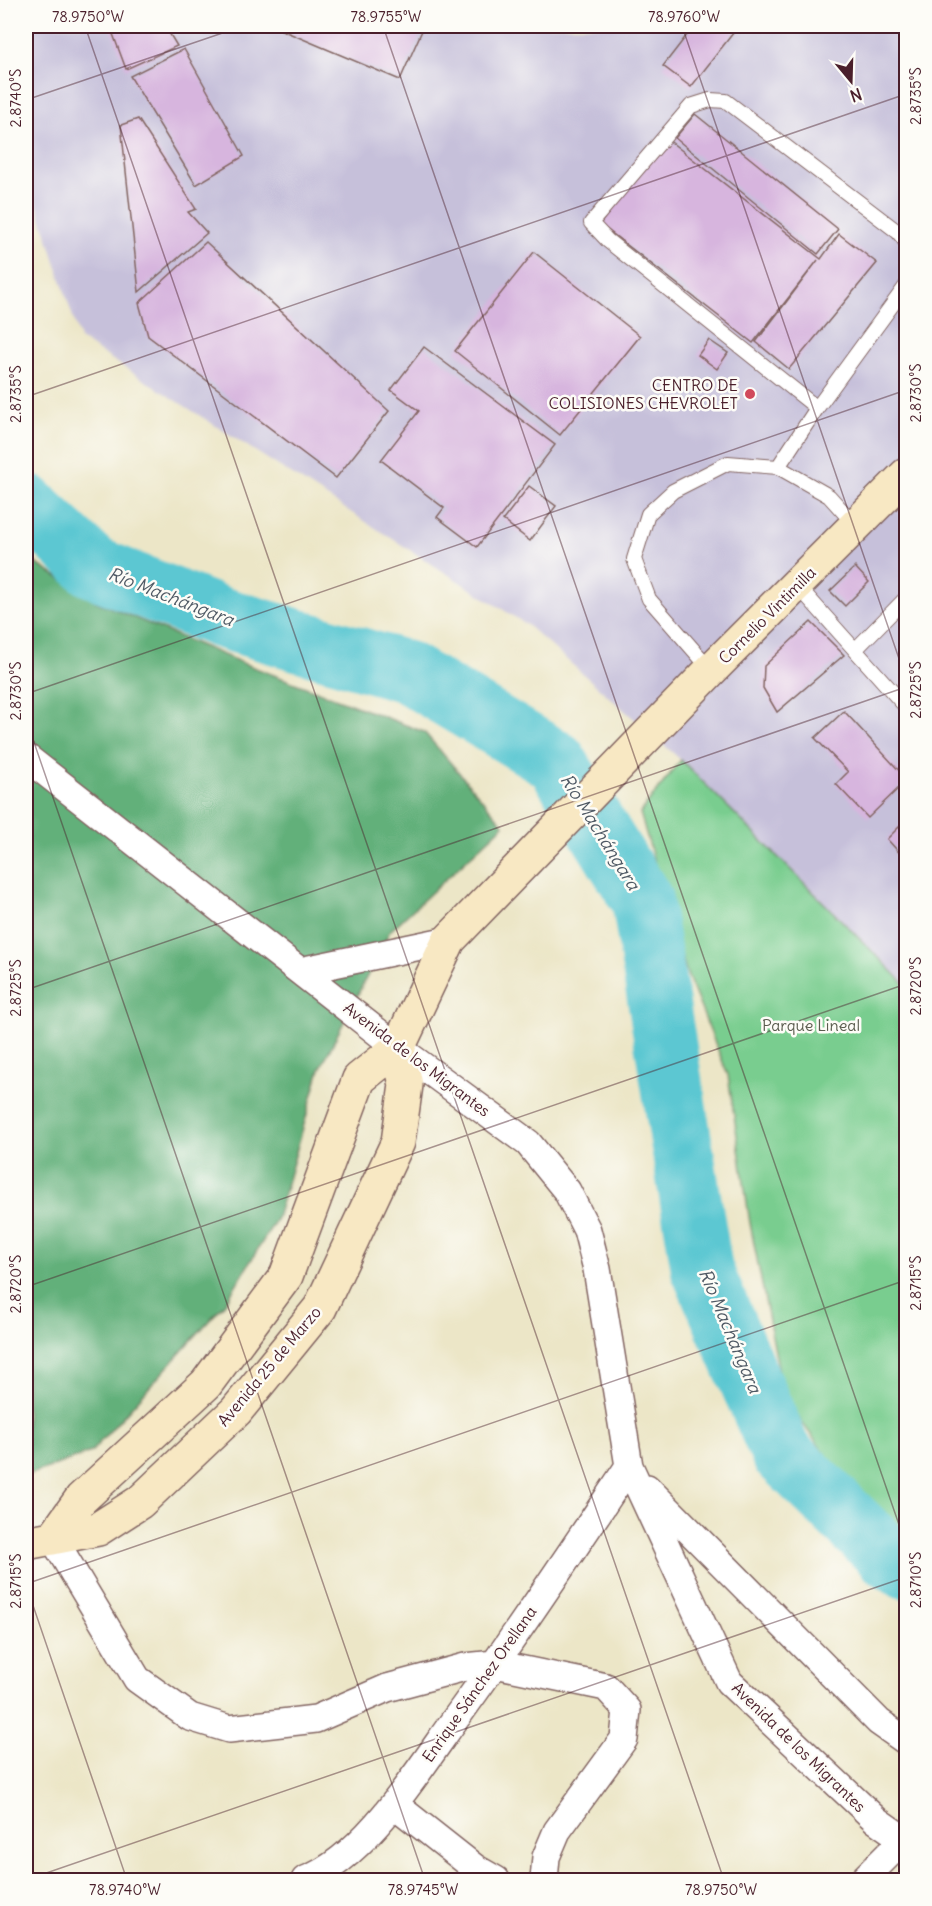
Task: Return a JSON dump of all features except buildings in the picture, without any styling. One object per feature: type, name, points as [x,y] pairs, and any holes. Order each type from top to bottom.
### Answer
[{"type":"main road","name":"Cornelio Vintimilla","points":[[449,940],[711,670],[906,475]]},
{"type":"main road","points":[[39,1540],[206,1384],[286,1276],[359,1079],[398,1048],[449,940]]},
{"type":"main road","name":"Avenida 25 de Marzo","points":[[39,1540],[98,1528],[140,1502],[236,1411],[320,1308],[398,1142],[406,1085],[398,1048]]},
{"type":"street","name":"Avenida de los Migrantes","points":[[26,757],[398,1048],[528,1143],[567,1191],[587,1230],[597,1269],[632,1470],[729,1682],[876,1820],[905,1842]]},
{"type":"street","points":[[300,971],[449,940]]},
{"type":"street","points":[[632,1470],[879,1722],[906,1741]]},
{"type":"street","name":"Enrique Sánchez Orellana","points":[[305,1881],[317,1876],[352,1850],[394,1804],[632,1470]]},
{"type":"street","points":[[39,1540],[137,1679],[190,1717],[230,1729],[316,1719],[387,1688],[465,1667],[495,1664],[606,1686],[627,1710],[624,1739],[557,1831],[546,1857],[544,1881]]},
{"type":"street","points":[[394,1804],[475,1868],[496,1881]]},
{"type":"street","points":[[863,1881],[905,1842]]},
{"type":"lane","points":[[817,408],[608,240],[591,223],[691,106],[710,100],[726,101],[898,232],[906,242]]},
{"type":"lane","points":[[778,467],[817,408],[906,286]]},
{"type":"lane","points":[[711,670],[649,600],[634,559],[648,514],[673,491],[728,463],[778,467],[829,496],[856,526]]},
{"type":"lane","points":[[797,585],[906,707]]},
{"type":"lane","points":[[855,650],[906,598]]},
{"type":"shaded area","points":[[26,26],[906,26],[906,985],[681,760],[527,625],[80,339],[26,171]]},
{"type":"green space","points":[[26,557],[97,602],[245,664],[424,732],[504,825],[390,931],[320,1069],[277,1218],[225,1303],[91,1452],[26,1476]]},
{"type":"green space","name":"Parque Lineal","points":[[681,760],[906,985],[906,1535],[844,1480],[784,1398],[750,1223],[728,1075],[687,974],[640,813]]},
{"type":"waterway","name":"Río Machángara","points":[[26,504],[93,567],[222,618],[407,672],[556,761],[642,900],[702,1270],[781,1453],[887,1556],[906,1568]]},
{"type":"place","name":"CENTRO DE COLISIONES CHEVROLET","points":[[750,394]]}]
